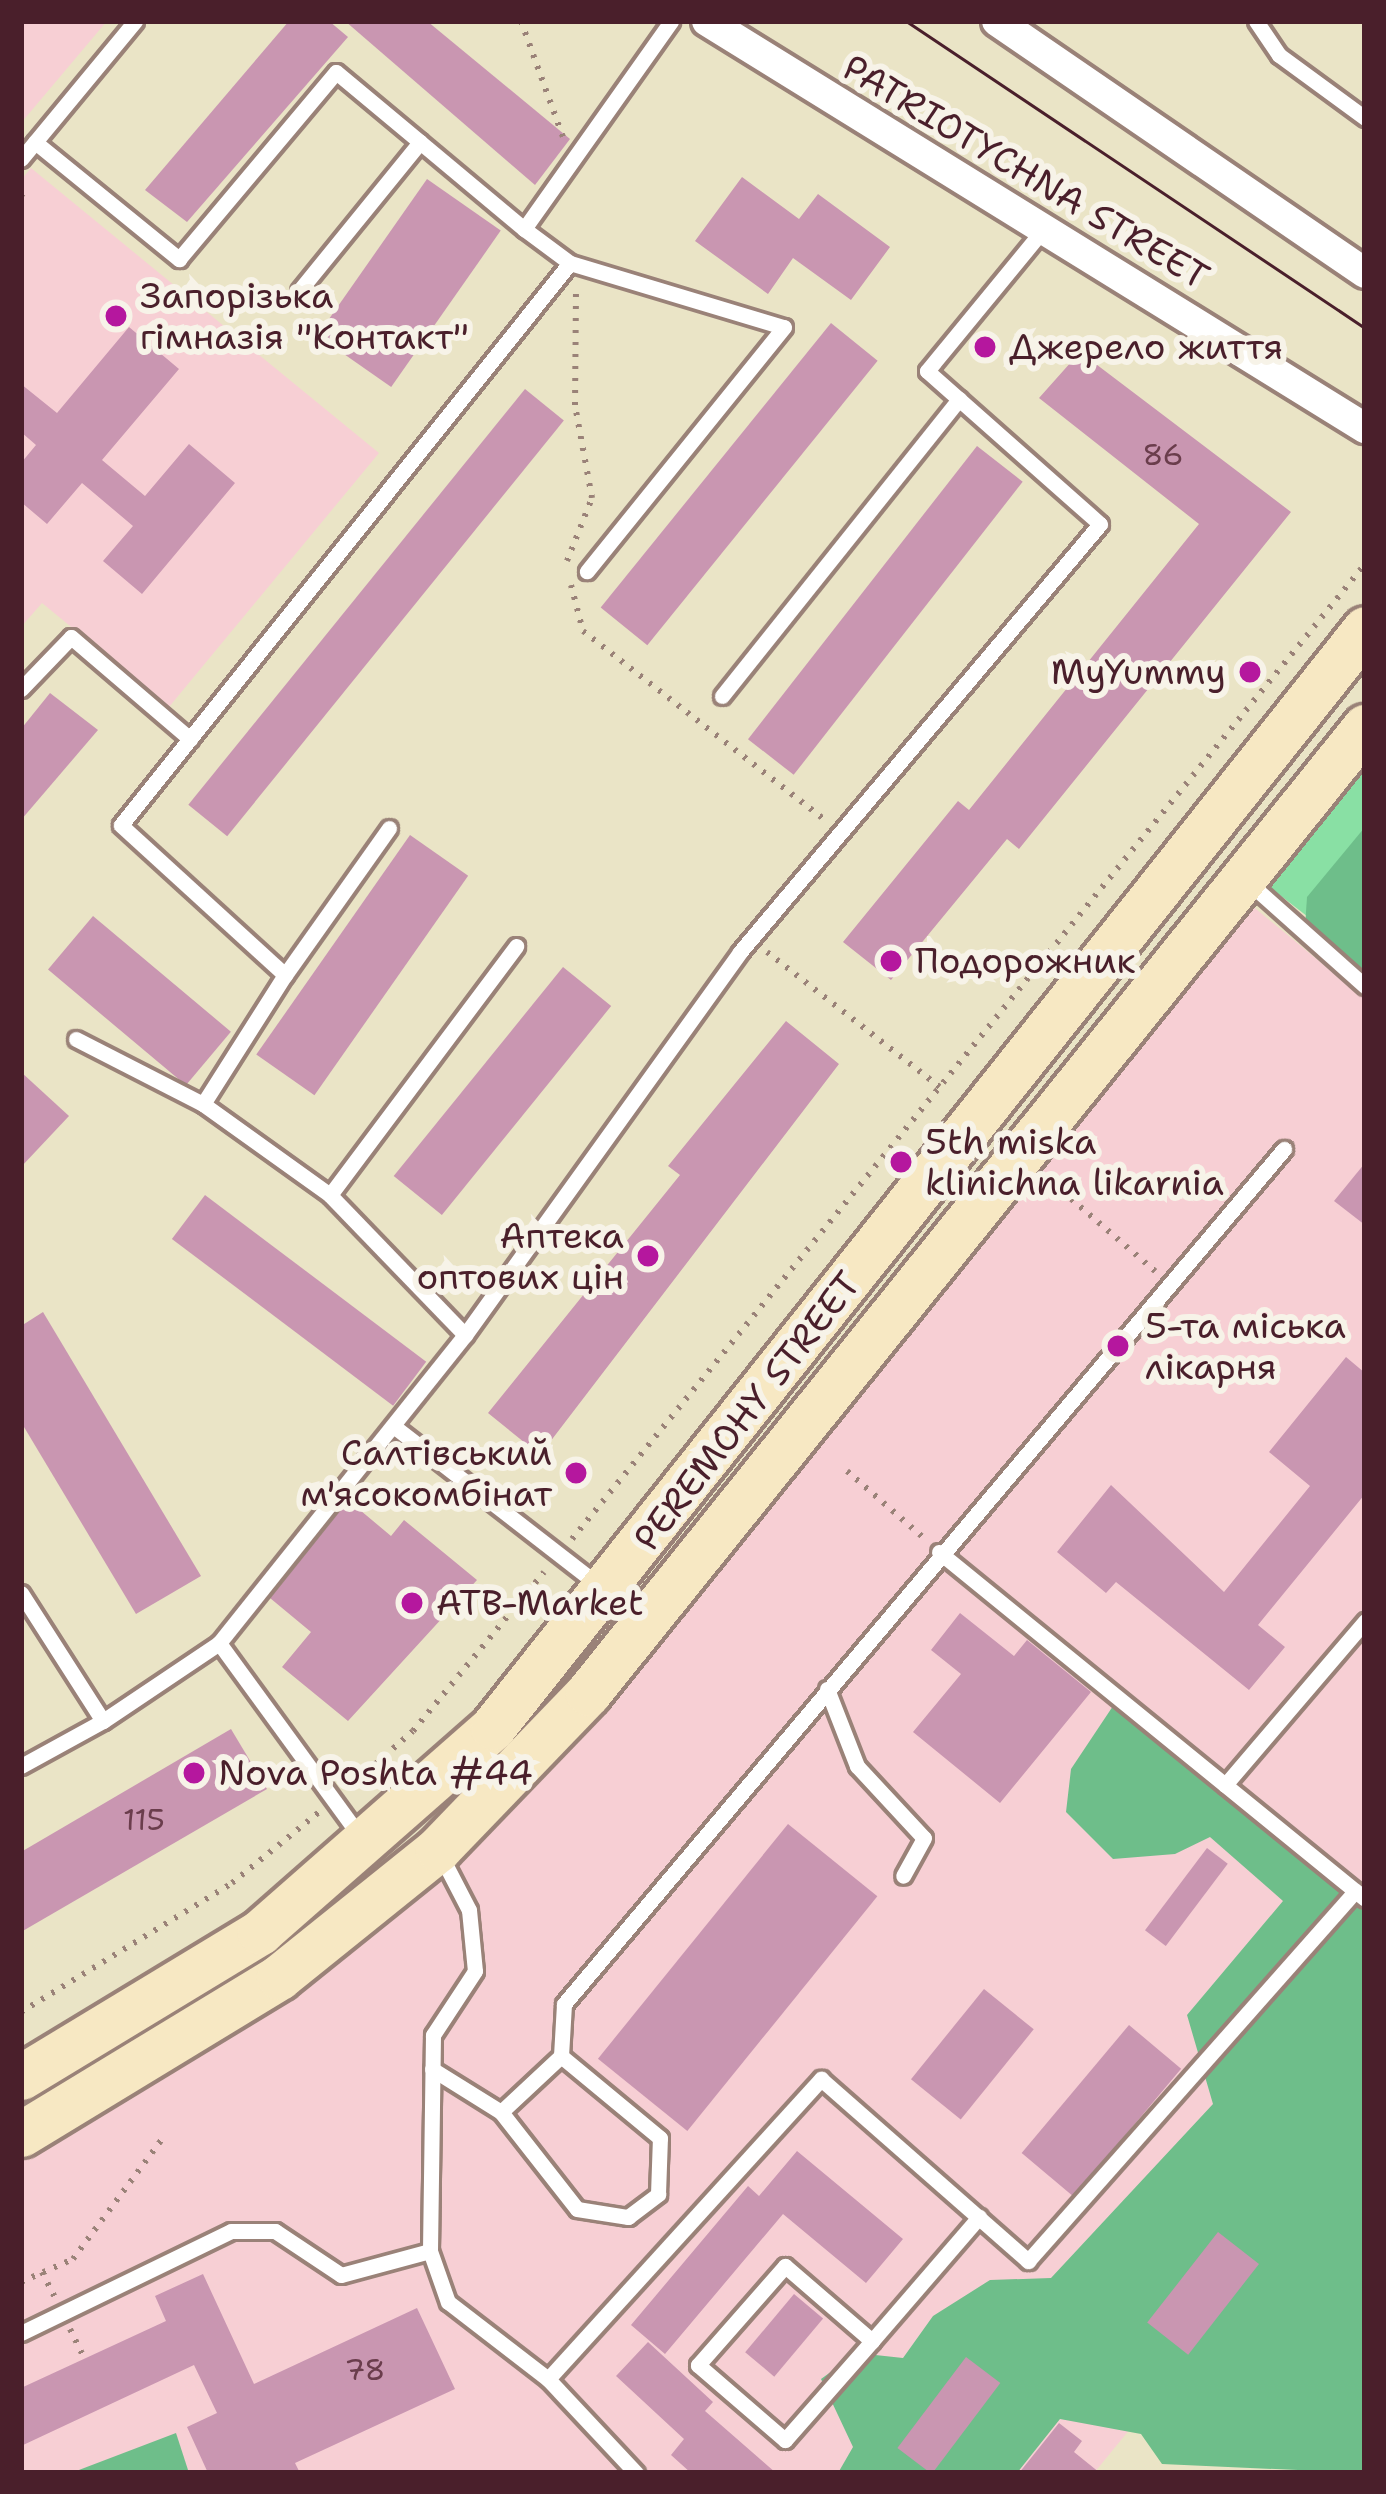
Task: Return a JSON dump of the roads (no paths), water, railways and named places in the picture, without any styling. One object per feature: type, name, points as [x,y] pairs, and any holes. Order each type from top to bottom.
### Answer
[{"type":"main road","name":"PEREMOHY STREET","points":[[21,2077],[173,1993],[368,1846],[493,1727],[609,1591],[1168,871],[1365,629]]},
{"type":"main road","name":"PEREMOHY STREET","points":[[21,2134],[279,1977],[438,1850],[588,1693],[1365,727]]},
{"type":"main road","points":[[1168,871],[1231,895]]},
{"type":"street","name":"PATRIOTYCHNA STREET","points":[[707,21],[1365,428]]},
{"type":"street","points":[[997,21],[1365,273]]},
{"type":"lane","points":[[21,159],[135,21]]},
{"type":"lane","points":[[524,229],[671,21]]},
{"type":"lane","points":[[1256,21],[1279,55],[1365,118]]},
{"type":"lane","points":[[35,142],[179,259],[336,72],[570,262],[784,327],[587,571]]},
{"type":"lane","points":[[299,291],[420,142]]},
{"type":"lane","points":[[21,1766],[103,1721],[219,1643],[396,1428],[751,940],[1100,524],[927,371],[1043,230]]},
{"type":"lane","points":[[285,975],[121,824],[570,262]]},
{"type":"lane","points":[[722,696],[958,399]]},
{"type":"lane","points":[[21,689],[71,637],[190,739]]},
{"type":"lane","points":[[203,1103],[285,975],[389,828]]},
{"type":"lane","points":[[1231,895],[1365,986]]},
{"type":"lane","points":[[330,1196],[517,946]]},
{"type":"lane","points":[[76,1039],[203,1103],[330,1196],[464,1336]]},
{"type":"lane","points":[[501,2112],[561,2056],[564,2004],[939,1552],[1284,1149]]},
{"type":"lane","points":[[396,1428],[556,1558],[609,1591]]},
{"type":"lane","points":[[548,2379],[821,2079],[1028,2261],[1360,1895],[939,1552]]},
{"type":"lane","points":[[21,1593],[103,1721]]},
{"type":"lane","points":[[1225,1785],[1365,1622]]},
{"type":"lane","points":[[219,1643],[368,1846]]},
{"type":"lane","points":[[827,1689],[857,1766],[924,1838],[903,1876]]},
{"type":"lane","points":[[438,1850],[469,1910],[475,1971],[433,2035],[430,2251],[448,2302],[548,2379],[636,2473]]},
{"type":"lane","points":[[432,2068],[501,2112],[577,2209],[628,2217],[658,2194],[660,2138],[561,2056]]},
{"type":"lane","points":[[872,2341],[785,2266],[698,2365],[785,2440],[872,2341],[979,2217]]},
{"type":"lane","points":[[21,2333],[231,2230],[275,2230],[341,2275],[430,2251]]},
{"type":"tram line","points":[[906,21],[1365,328]]},
{"type":"place","name":"Запорізька гімназія \"Контакт\"","points":[[116,316]]},
{"type":"place","name":"Джерело життя","points":[[985,347]]},
{"type":"place","name":"MyYummy","points":[[1250,672]]},
{"type":"place","name":"Подорожник","points":[[891,961]]},
{"type":"place","name":"5th miska klinichna likarnia","points":[[901,1162]]},
{"type":"place","name":"Аптека оптових цін","points":[[648,1256]]},
{"type":"place","name":"5-та міська лікарня","points":[[1118,1346]]},
{"type":"place","name":"Салтівський м'ясокомбінат","points":[[576,1473]]},
{"type":"place","name":"ATB-Market","points":[[412,1603]]},
{"type":"place","name":"Nova Poshta #44","points":[[194,1773]]}]
